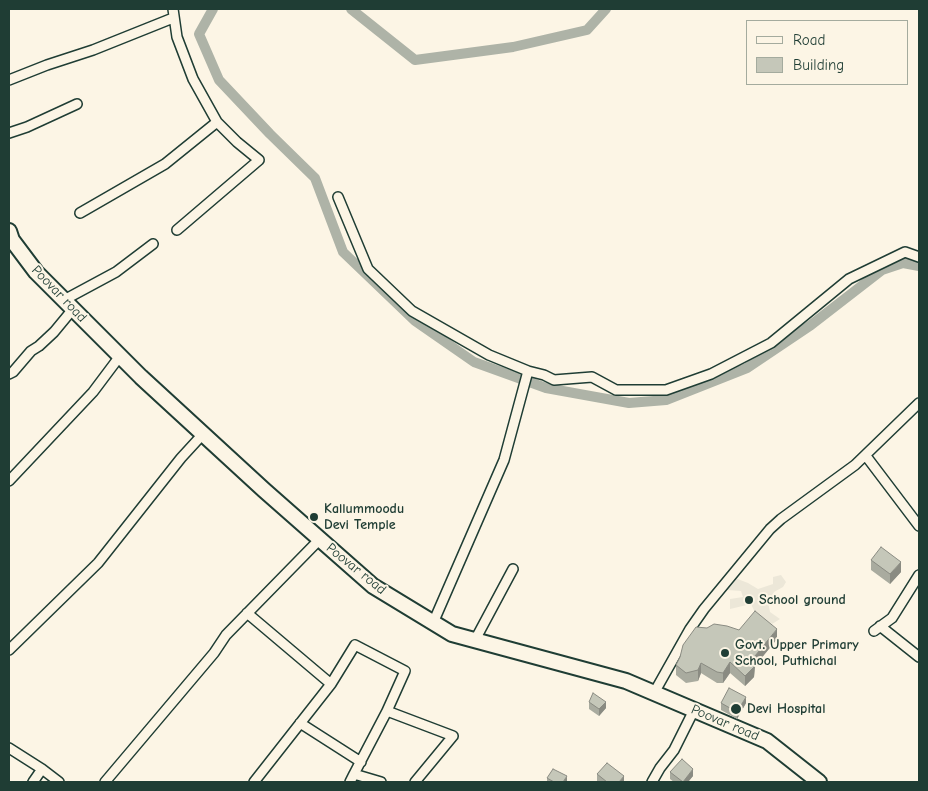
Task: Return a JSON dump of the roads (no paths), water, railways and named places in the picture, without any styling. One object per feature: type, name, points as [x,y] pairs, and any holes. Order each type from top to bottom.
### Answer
[{"type":"main road","name":"Poovar road","points":[[9,231],[12,240],[36,272],[120,356],[372,586],[452,634],[626,681],[766,741],[818,782]]},
{"type":"street","points":[[9,80],[93,50],[173,13],[177,36],[193,80],[217,122],[259,160],[177,230]]},
{"type":"street","points":[[9,133],[27,127],[77,104]]},
{"type":"street","points":[[80,213],[165,164],[217,122]]},
{"type":"street","points":[[338,197],[368,269],[412,311],[489,354],[528,372],[544,375],[554,380],[592,377],[616,390],[666,390],[711,374],[771,343],[849,279],[905,252],[919,257]]},
{"type":"street","points":[[9,374],[13,372],[31,351],[54,332],[69,305],[153,244]]},
{"type":"street","points":[[9,480],[93,392],[120,356]]},
{"type":"street","points":[[433,623],[504,460],[528,372]]},
{"type":"street","points":[[654,693],[695,622],[770,529],[781,518],[855,466],[919,403]]},
{"type":"street","points":[[9,650],[98,563],[181,458],[204,434]]},
{"type":"street","points":[[866,456],[919,526]]},
{"type":"street","points":[[105,782],[214,653],[226,635],[320,539]]},
{"type":"street","points":[[475,640],[513,569]]},
{"type":"street","points":[[919,575],[892,618],[877,628],[919,657]]},
{"type":"street","points":[[247,613],[331,684]]},
{"type":"street","points":[[254,782],[331,684],[355,645],[404,671],[387,711],[352,778],[380,782]]},
{"type":"street","points":[[652,782],[674,750],[694,710]]},
{"type":"street","points":[[387,711],[453,736],[415,782]]},
{"type":"street","points":[[300,723],[361,762]]},
{"type":"street","points":[[9,748],[59,782]]},
{"type":"street","points":[[33,782],[42,769]]},
{"type":"waterway","points":[[213,9],[199,34],[219,80],[315,178],[343,252],[415,321],[474,362],[546,388],[629,403],[666,400],[747,368],[811,325],[882,270],[903,263],[919,266]]},
{"type":"waterway","points":[[351,9],[415,60],[513,47],[587,30],[606,9]]},
{"type":"place","name":"Kallummoodu Devi Temple","points":[[314,517]]},
{"type":"place","name":"School ground","points":[[749,600]]},
{"type":"place","name":"Govt. Upper Primary School, Puthichal","points":[[725,653]]},
{"type":"place","name":"Devi Hospital","points":[[736,709]]}]
